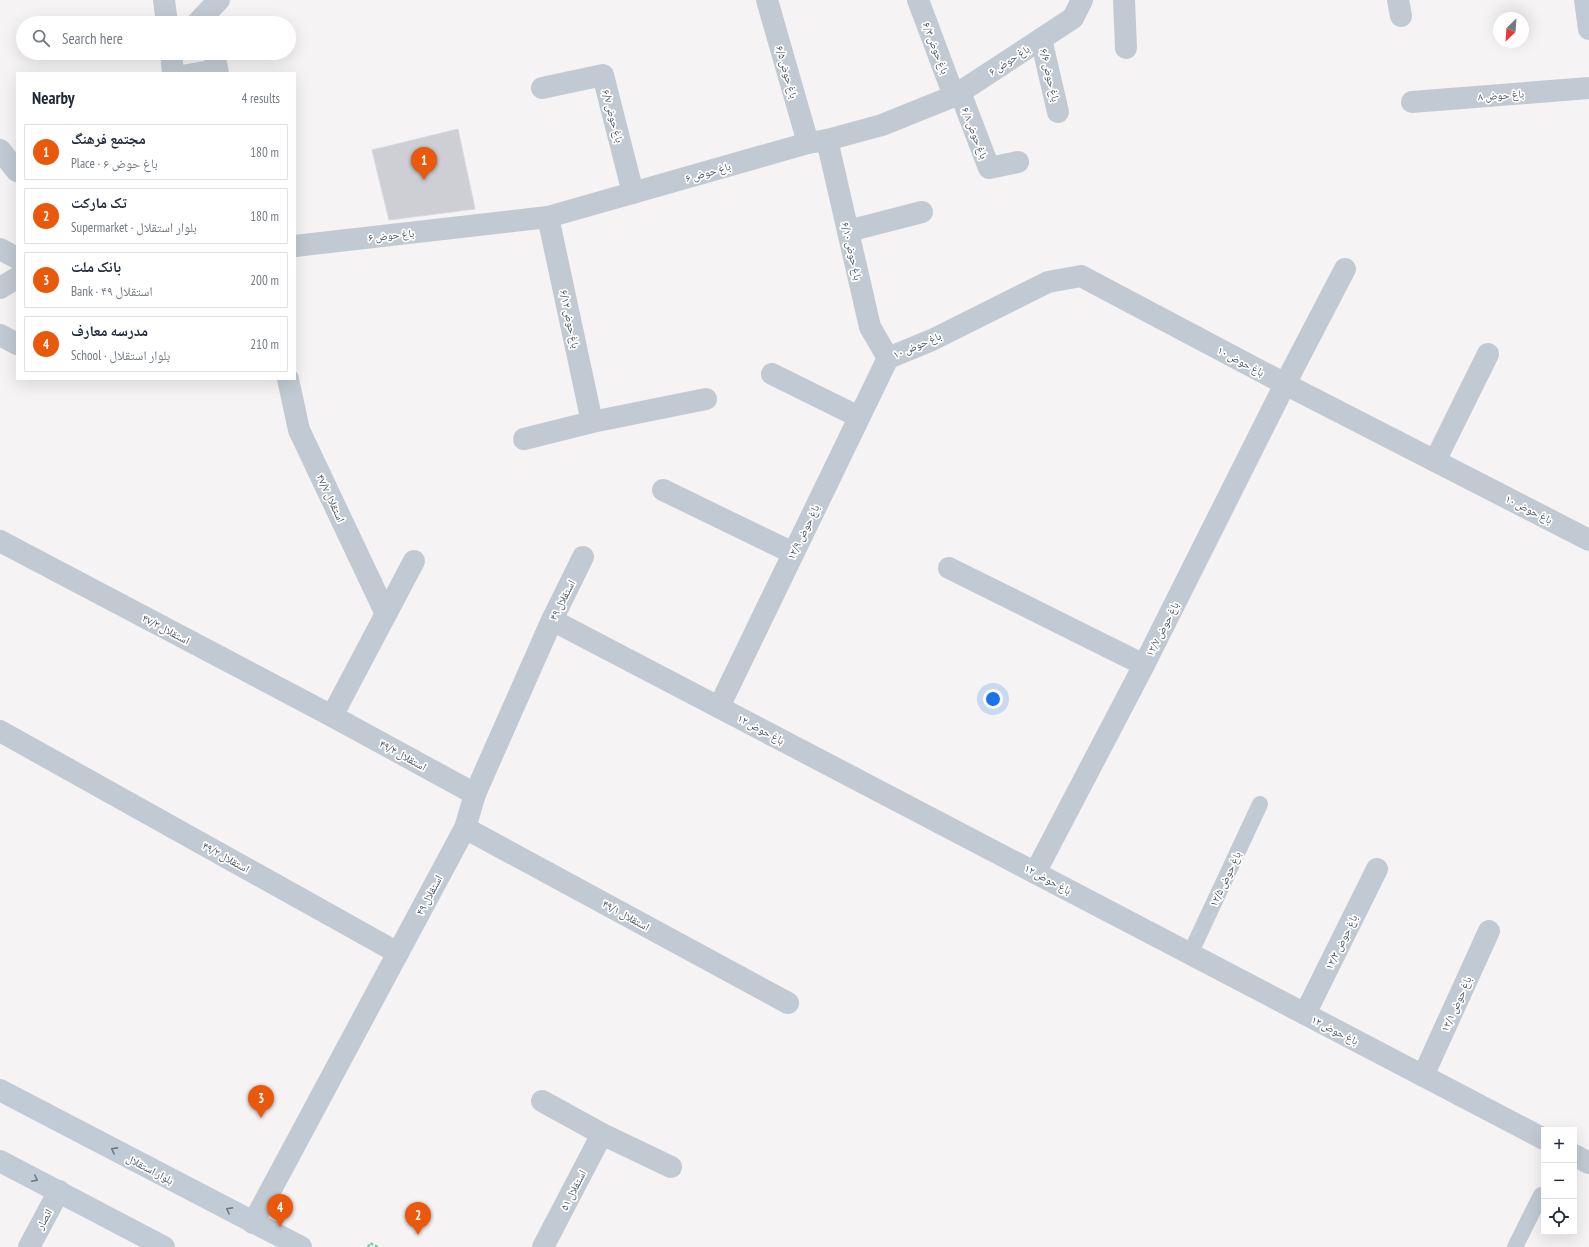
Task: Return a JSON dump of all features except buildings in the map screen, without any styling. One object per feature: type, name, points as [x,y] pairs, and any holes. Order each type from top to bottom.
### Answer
[{"type":"main road","points":[[1585,0],[1589,28]]},
{"type":"main road","name":"بلوار استقلال","points":[[0,1090],[301,1247]]},
{"type":"main road","points":[[0,1161],[164,1247]]},
{"type":"street","points":[[164,0],[166,16]]},
{"type":"street","points":[[204,16],[219,0]]},
{"type":"street","name":"۶/۵ باغ حوض","points":[[767,0],[817,142]]},
{"type":"street","name":"۶/۳ باغ حوض","points":[[918,0],[957,94]]},
{"type":"street","name":"۶ باغ حوض","points":[[296,246],[548,217],[882,125],[957,94],[1073,18],[1082,0]]},
{"type":"street","points":[[1124,0],[1126,48]]},
{"type":"street","name":"۶/۶ باغ حوض","points":[[1041,39],[1058,112]]},
{"type":"street","points":[[172,60],[173,72]]},
{"type":"street","name":"۶/۷ باغ حوض","points":[[542,88],[602,75],[633,193]]},
{"type":"street","name":"۸ باغ حوض","points":[[1412,102],[1589,88]]},
{"type":"street","name":"۶/۸ باغ حوض","points":[[957,94],[989,168],[1018,162]]},
{"type":"street","name":"۶/۱۰ باغ حوض","points":[[817,142],[848,231],[870,327],[888,358]]},
{"type":"street","points":[[0,150],[16,170]]},
{"type":"street","points":[[848,231],[922,212]]},
{"type":"street","name":"۶/۱۲ باغ حوض","points":[[548,217],[592,422]]},
{"type":"street","points":[[0,249],[16,257]]},
{"type":"street","name":"۱۲/۷ باغ حوض","points":[[1035,872],[1144,665],[1285,384],[1345,269]]},
{"type":"street","name":"۱۰ باغ حوض","points":[[888,358],[932,340],[1048,282],[1081,276],[1285,384],[1589,540]]},
{"type":"street","points":[[0,288],[16,279]]},
{"type":"street","points":[[0,335],[16,343]]},
{"type":"street","points":[[1435,461],[1488,354]]},
{"type":"street","name":"۱۲/۹ باغ حوض","points":[[719,707],[888,358]]},
{"type":"street","points":[[772,374],[859,417]]},
{"type":"street","name":"۴۷/۷ استقلال","points":[[288,380],[299,430],[386,614]]},
{"type":"street","points":[[524,439],[592,422],[706,399]]},
{"type":"street","points":[[663,490],[793,553]]},
{"type":"street","name":"۴۷/۳ استقلال","points":[[0,541],[332,716]]},
{"type":"street","name":"۴۹ استقلال","points":[[253,1223],[465,828],[475,794],[552,620],[583,557]]},
{"type":"street","points":[[332,716],[414,561]]},
{"type":"street","points":[[949,568],[1144,665]]},
{"type":"street","name":"۱۲ باغ حوض","points":[[552,620],[1541,1137]]},
{"type":"street","name":"۴۹/۴ استقلال","points":[[332,716],[475,794]]},
{"type":"street","name":"۴۹/۲ استقلال","points":[[0,731],[398,953]]},
{"type":"street","name":"۴۹/۱ استقلال","points":[[465,828],[788,1003]]},
{"type":"street","name":"۱۲/۳ باغ حوض","points":[[1305,1014],[1377,869]]},
{"type":"street","name":"۱۲/۱ باغ حوض","points":[[1423,1076],[1489,931]]},
{"type":"street","points":[[542,1101],[602,1134],[671,1167]]},
{"type":"street","name":"۵۱ استقلال","points":[[543,1247],[602,1134]]},
{"type":"street","points":[[1577,1157],[1589,1163]]},
{"type":"street","name":"انصار","points":[[29,1247],[59,1191]]},
{"type":"lane","points":[[187,72],[216,64]]},
{"type":"lane","name":"۱۲/۵ باغ حوض","points":[[1190,954],[1260,804]]},
{"type":"lane","points":[[1514,1247],[1541,1195]]},
{"type":"path","points":[[368,1247],[370,1243],[378,1247]]},
{"type":"place","name":"مجتمع فرهنگ","points":[[424,180]]},
{"type":"place","name":"بانک ملت","points":[[261,1118]]},
{"type":"place","name":"مدرسه معارف","points":[[280,1227]]},
{"type":"place","name":"تک مارکت","points":[[418,1235]]}]
